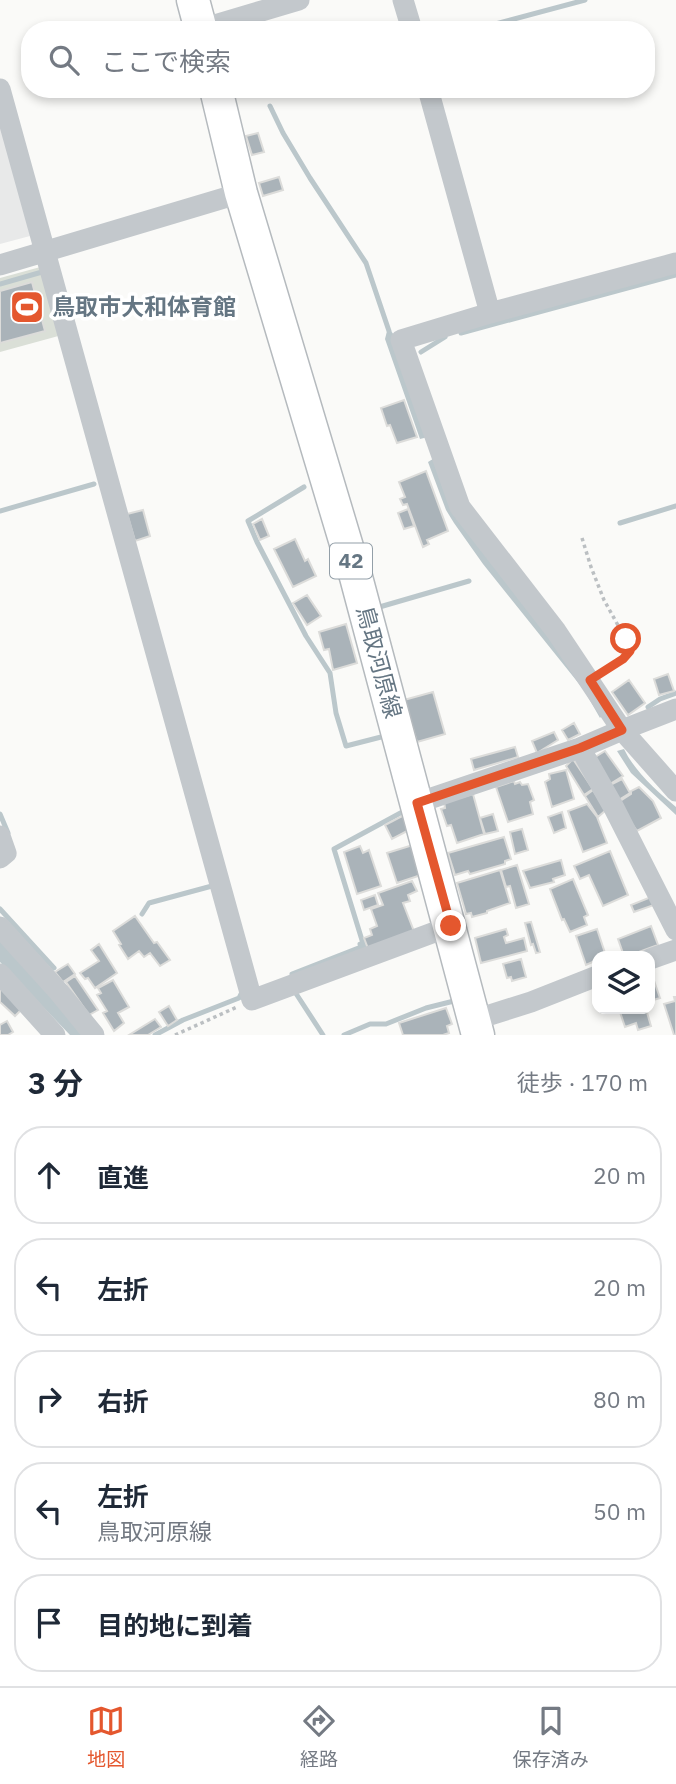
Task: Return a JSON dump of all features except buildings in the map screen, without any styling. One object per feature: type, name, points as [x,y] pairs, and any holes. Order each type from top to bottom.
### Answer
[{"type":"main road","points":[[192,0],[198,21]]},
{"type":"main road","name":"鳥取河原線","points":[[218,98],[240,193],[356,577],[476,1027]]},
{"type":"street","points":[[230,21],[299,0]]},
{"type":"street","points":[[403,0],[409,21]]},
{"type":"street","points":[[0,89],[252,1000],[451,926]]},
{"type":"street","points":[[430,98],[490,313]]},
{"type":"street","points":[[0,265],[240,193]]},
{"type":"street","points":[[676,263],[401,340],[460,507],[556,631],[622,730],[676,791]]},
{"type":"street","points":[[417,803],[580,748],[676,709]]},
{"type":"street","points":[[580,748],[676,930]]},
{"type":"street","points":[[0,836],[6,853],[0,858]]},
{"type":"street","points":[[0,927],[60,992],[94,1035]]},
{"type":"street","points":[[655,957],[676,950]]},
{"type":"street","points":[[0,974],[55,1035]]},
{"type":"street","points":[[476,1027],[592,978]]},
{"type":"path","points":[[582,538],[604,600],[630,648],[623,659],[590,680]]},
{"type":"path","points":[[175,1035],[252,1000]]},
{"type":"shaded area","points":[[0,105],[30,236],[0,244]]},
{"type":"shaded area","name":"鳥取市大和体育館","points":[[44,266],[62,335],[0,352],[0,278]]},
{"type":"shaded area","points":[[388,327],[394,335],[428,437],[420,439],[385,339]]},
{"type":"shaded area","points":[[436,457],[521,600],[604,713],[600,718],[584,690],[483,564],[454,523],[446,510],[428,462]]},
{"type":"shaded area","points":[[624,749],[640,773],[676,807],[676,815],[631,773],[617,751]]},
{"type":"shaded area","points":[[0,938],[87,1035],[70,1035],[0,962]]},
{"type":"waterway","points":[[507,21],[585,0]]},
{"type":"waterway","points":[[270,106],[310,178],[366,263],[389,331]]},
{"type":"waterway","points":[[0,284],[42,272]]},
{"type":"waterway","points":[[461,333],[676,275]]},
{"type":"waterway","points":[[421,352],[445,337]]},
{"type":"waterway","points":[[0,511],[94,484]]},
{"type":"waterway","points":[[304,487],[248,521],[306,636],[330,673],[336,713],[346,746],[385,736],[386,738]]},
{"type":"waterway","points":[[620,523],[676,506]]},
{"type":"waterway","points":[[376,608],[469,581]]},
{"type":"waterway","points":[[648,707],[676,693]]},
{"type":"waterway","points":[[362,951],[365,950],[334,849],[406,808]]},
{"type":"waterway","points":[[0,814],[8,833]]},
{"type":"waterway","points":[[142,914],[149,903],[212,886]]},
{"type":"waterway","points":[[0,909],[54,968]]},
{"type":"waterway","points":[[292,974],[361,947],[360,944]]},
{"type":"waterway","points":[[155,1035],[183,1020],[239,998],[242,992]]},
{"type":"waterway","points":[[295,992],[323,1035]]},
{"type":"waterway","points":[[344,1035],[370,1024],[386,1024],[426,1008],[458,1000]]},
{"type":"place","name":"鳥取市大和体育館","points":[[27,307]]},
{"type":"route","points":[[451,926],[417,803],[580,748],[622,730],[590,680],[623,659],[630,651],[626,639]]}]
